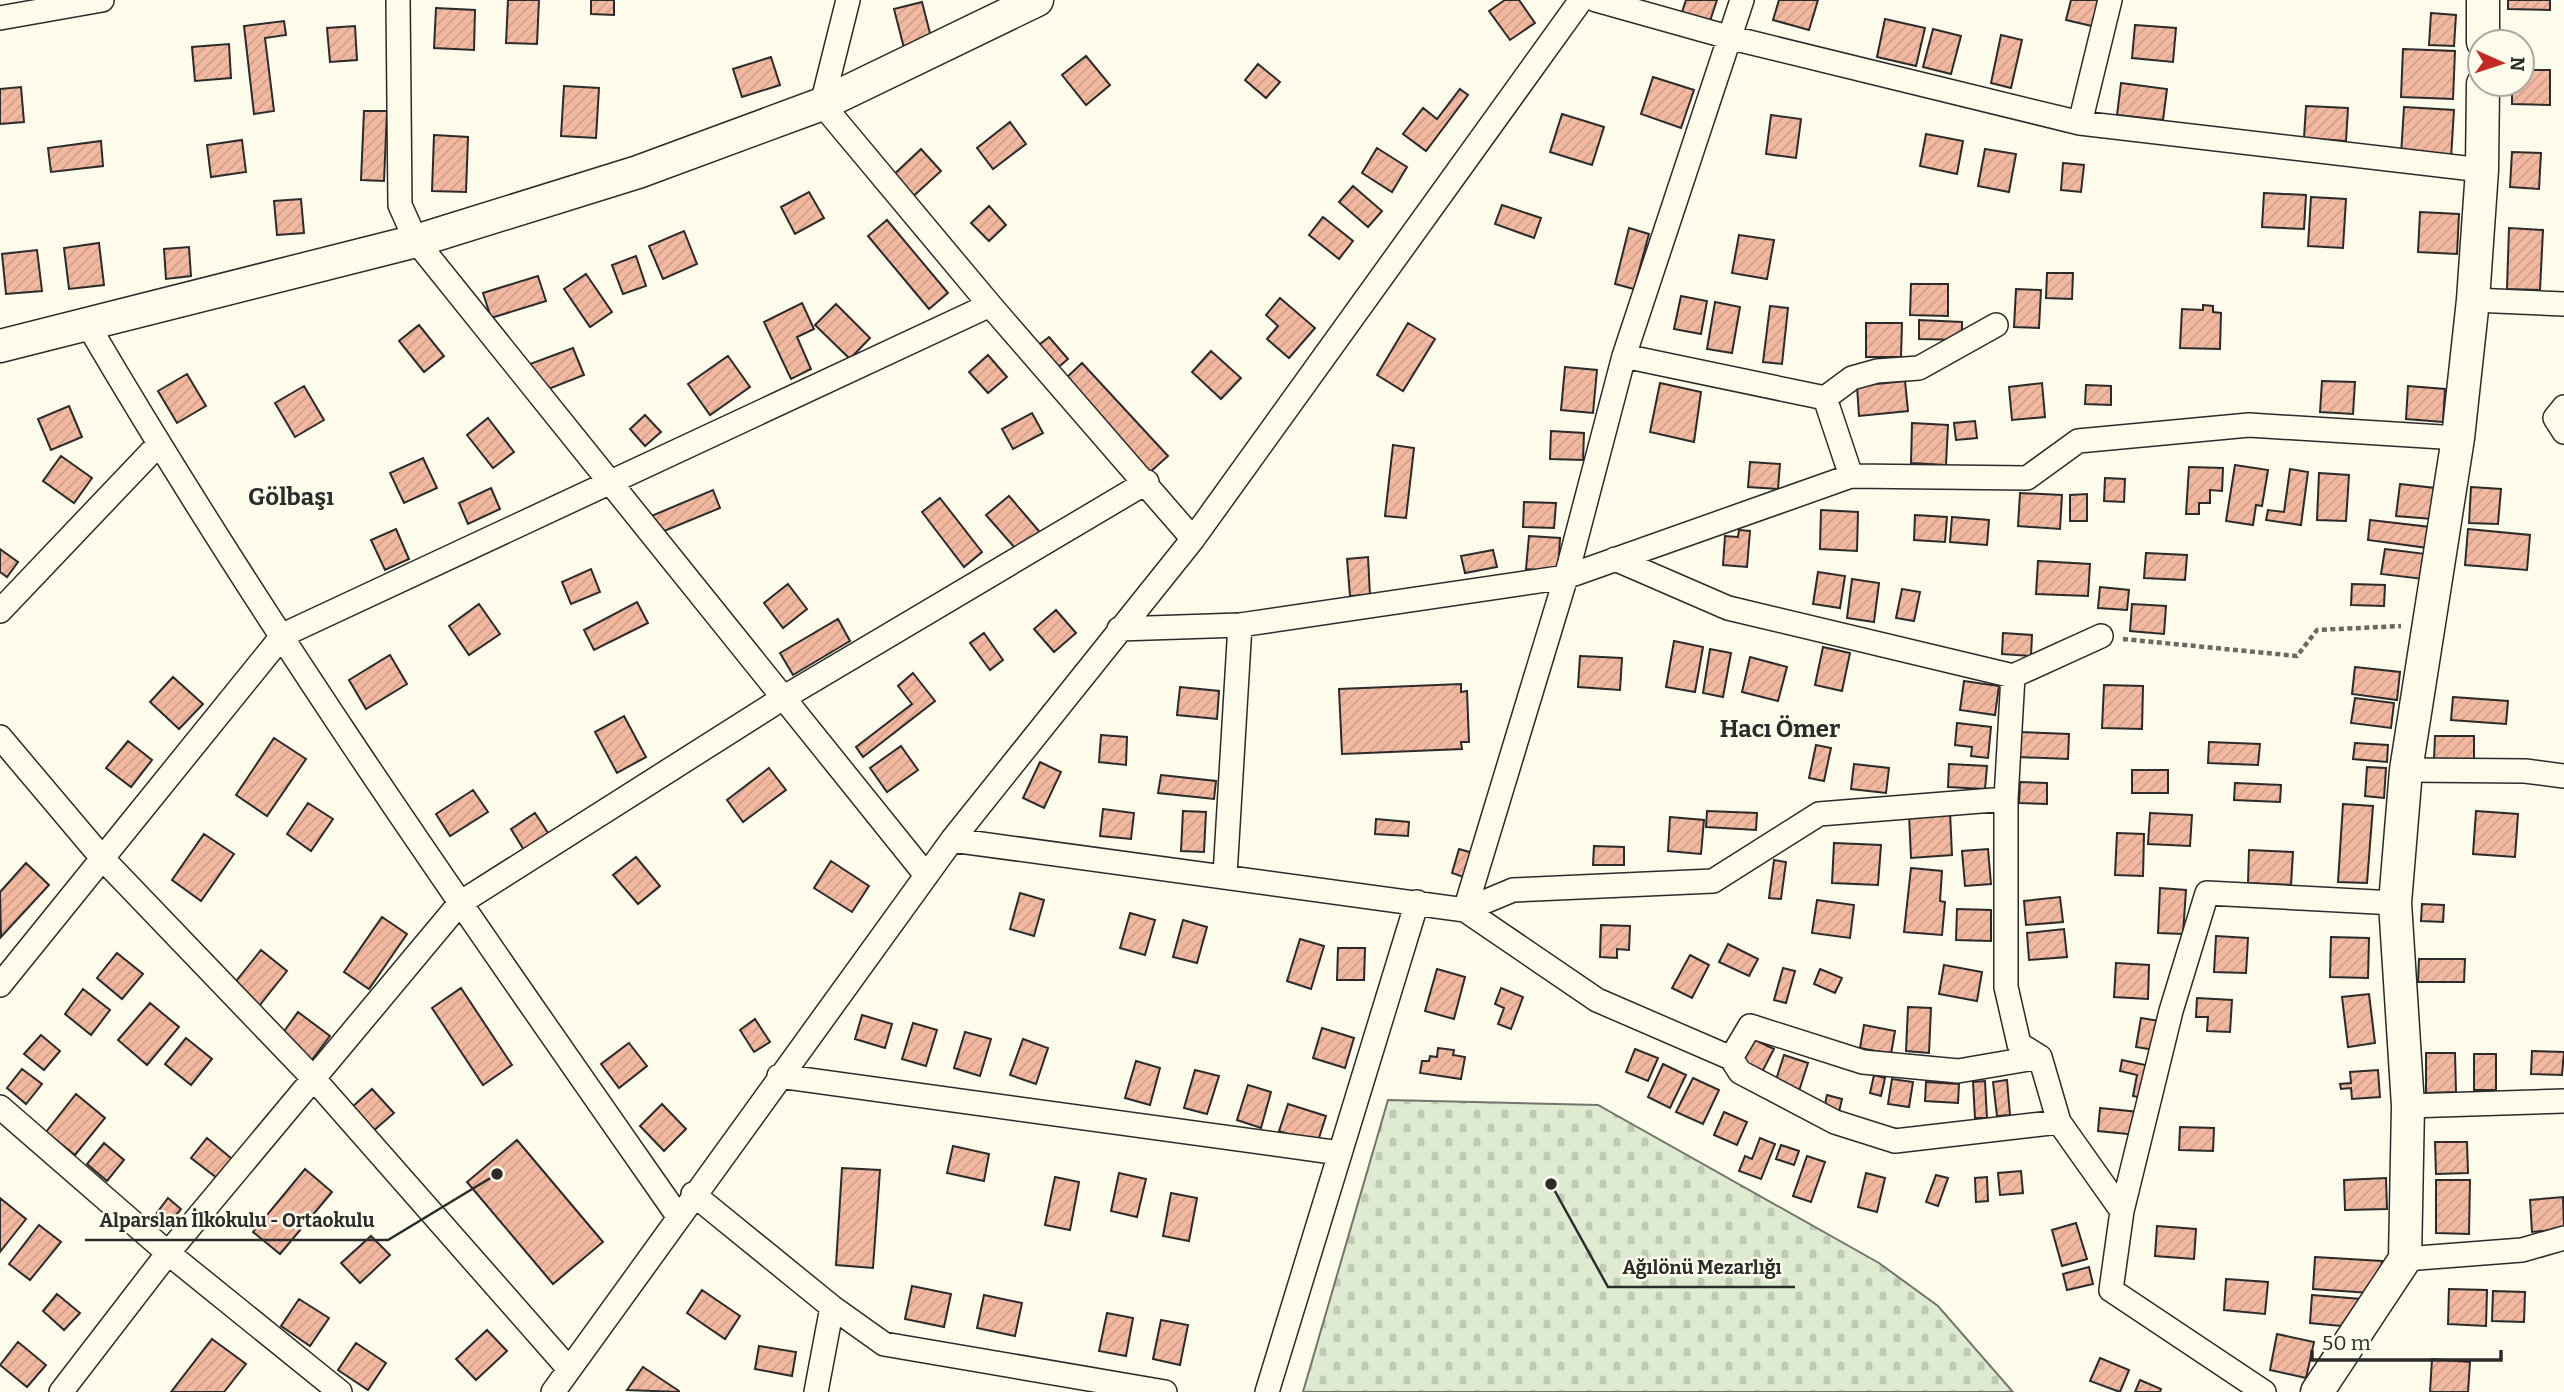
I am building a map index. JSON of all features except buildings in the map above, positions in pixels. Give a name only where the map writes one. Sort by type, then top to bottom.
[{"type":"street","points":[[0,18],[102,0]]},
{"type":"street","points":[[398,0],[400,205],[416,241],[926,875]]},
{"type":"street","points":[[822,104],[848,0]]},
{"type":"street","points":[[0,346],[416,241],[638,172],[822,104],[1037,0]]},
{"type":"street","points":[[553,1392],[693,1194],[952,840],[1193,539],[1581,0]]},
{"type":"street","points":[[1595,0],[1728,37],[2080,124],[2482,170]]},
{"type":"street","points":[[1465,910],[1566,577],[1625,356],[1742,0]]},
{"type":"street","points":[[2080,124],[2110,0]]},
{"type":"street","points":[[2483,0],[2483,28]]},
{"type":"street","points":[[2317,1392],[2406,1259],[2408,1106],[2395,903],[2406,770],[2458,438],[2473,300],[2482,170],[2483,98]]},
{"type":"street","points":[[822,104],[990,305],[1147,482],[1193,539]]},
{"type":"street","points":[[2473,300],[2564,304]]},
{"type":"street","points":[[0,985],[283,635],[990,305]]},
{"type":"street","points":[[88,325],[158,445],[460,903],[678,1216]]},
{"type":"street","points":[[1625,356],[1825,398],[1852,378],[1877,371],[1920,368],[1996,325]]},
{"type":"street","points":[[1825,398],[1851,476]]},
{"type":"street","points":[[2564,407],[2555,418],[2564,432]]},
{"type":"street","points":[[1119,629],[1240,625],[1566,577],[1851,476],[2027,478],[2078,441],[2249,425],[2458,438]]},
{"type":"street","points":[[0,611],[158,445]]},
{"type":"street","points":[[61,1392],[168,1253],[460,903],[783,698],[1147,482]]},
{"type":"street","points":[[1615,559],[1728,608],[2013,676],[2101,636]]},
{"type":"street","points":[[1225,875],[1240,625]]},
{"type":"street","points":[[2013,676],[2006,799],[2006,988],[2019,1044],[2040,1057],[2059,1122],[2123,1211]]},
{"type":"street","points":[[0,737],[103,859],[314,1079],[569,1369]]},
{"type":"street","points":[[2406,770],[2525,771],[2564,776]]},
{"type":"street","points":[[1465,910],[1513,890],[1713,881],[1819,814],[2006,799]]},
{"type":"street","points":[[952,840],[1225,875],[1465,910],[1597,1000],[1731,1058],[1740,1072],[1835,1122],[1895,1141],[2059,1122]]},
{"type":"street","points":[[2264,1392],[2111,1290],[2123,1211],[2171,1011],[2207,893],[2395,903]]},
{"type":"street","points":[[1267,1392],[1418,902]]},
{"type":"street","points":[[1731,1058],[1751,1026],[1863,1062],[1958,1071],[2040,1057]]},
{"type":"street","points":[[779,1076],[1340,1153]]},
{"type":"street","points":[[2408,1106],[2564,1101]]},
{"type":"street","points":[[0,1107],[168,1253],[340,1392]]},
{"type":"street","points":[[693,1194],[832,1307],[884,1344],[1165,1392]]},
{"type":"street","points":[[2406,1259],[2522,1250],[2564,1238]]},
{"type":"street","points":[[816,1392],[832,1307]]},
{"type":"path","points":[[2101,636],[2297,656],[2317,630],[2427,625]]},
{"type":"green space","points":[[1388,1100],[1598,1105],[1879,1263],[1938,1306],[2013,1392],[1303,1392]]},
{"type":"place","name":"Alparslan İlkokulu - Ortaokulu","points":[[497,1174]]},
{"type":"place","name":"Ağılönü Mezarlığı","points":[[1551,1184]]},
{"type":"district","name":"Gölbaşı","points":[[291,497]]},
{"type":"district","name":"Hacı Ömer","points":[[1780,729]]}]
